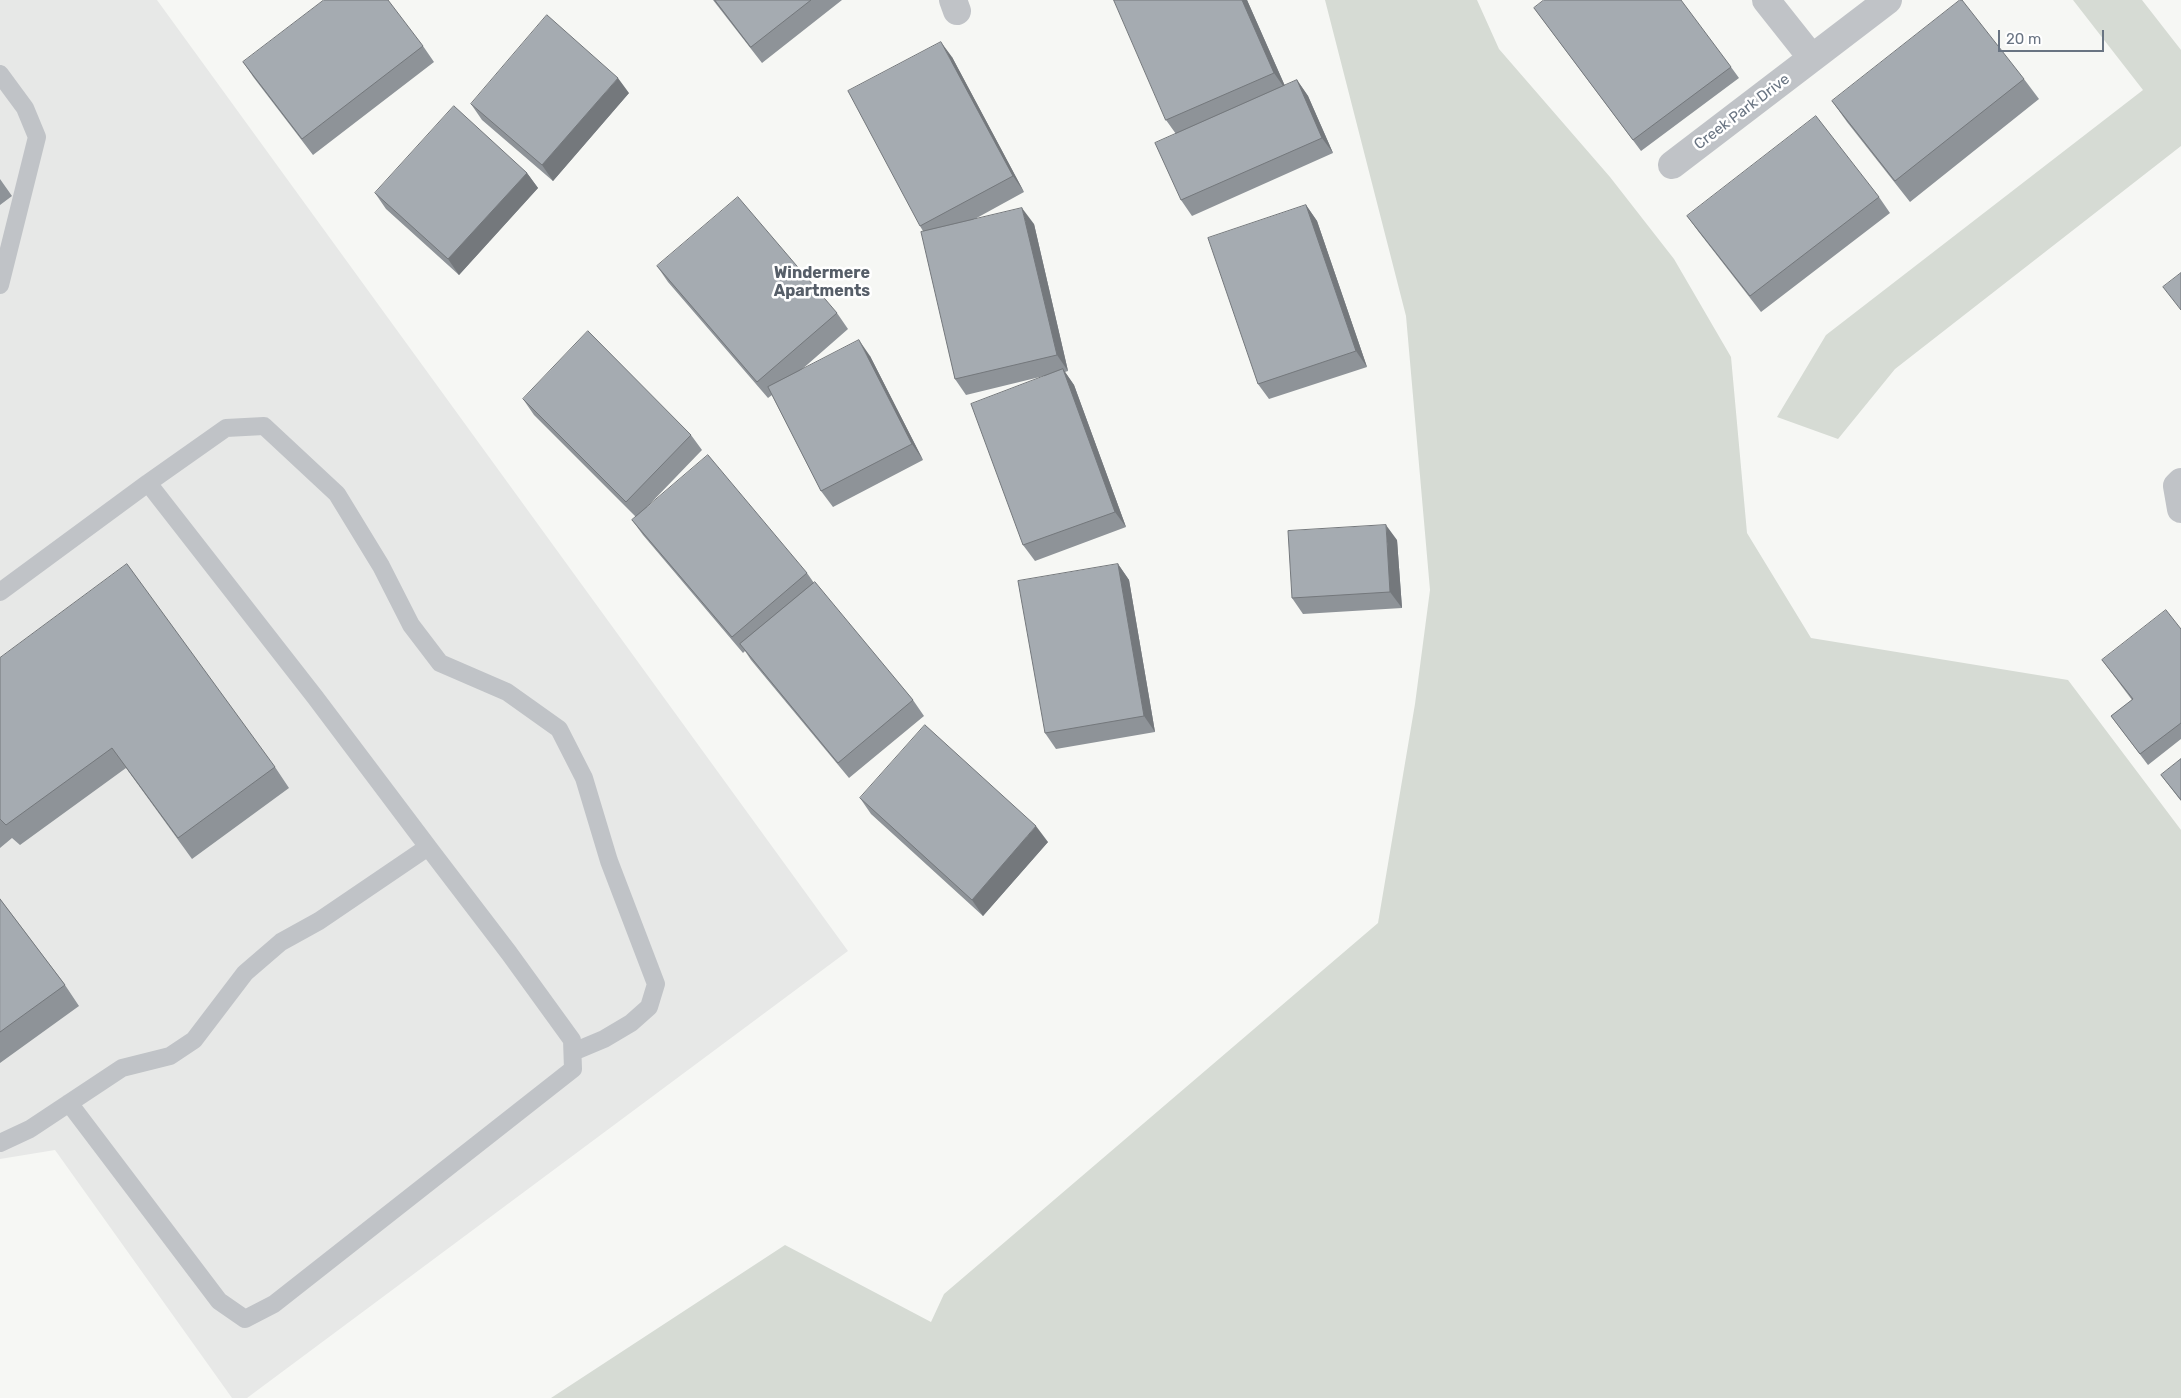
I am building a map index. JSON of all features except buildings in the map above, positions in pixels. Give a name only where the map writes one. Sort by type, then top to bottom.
[{"type":"street","points":[[1766,0],[1812,58]]},
{"type":"street","name":"Creek Park Drive","points":[[1672,165],[1888,0]]},
{"type":"lane","points":[[0,74],[25,108],[37,137],[0,285]]},
{"type":"lane","points":[[0,592],[226,428],[264,426],[337,494],[382,566],[411,625],[440,663],[507,692],[559,729],[584,778],[609,861],[656,984],[649,1008],[631,1023],[604,1039],[573,1052]]},
{"type":"lane","points":[[69,1103],[219,1301],[245,1319],[274,1304],[573,1069],[572,1040],[509,953],[315,697],[148,483]]},
{"type":"lane","points":[[0,1143],[30,1129],[122,1068],[170,1056],[194,1040],[245,973],[282,942],[320,921],[428,847]]},
{"type":"shaded area","points":[[0,0],[157,0],[848,951],[247,1398],[232,1398],[55,1150],[0,1159]]},
{"type":"shaded area","points":[[1325,0],[1477,0],[1499,49],[1610,177],[1674,259],[1731,357],[1747,533],[1811,638],[2068,680],[2181,830],[2181,1398],[551,1398],[785,1245],[931,1322],[944,1294],[1378,923],[1415,704],[1430,590],[1406,316]]},
{"type":"shaded area","points":[[2073,0],[2142,0],[2181,50],[2181,146],[1895,369],[1838,439],[1777,417],[1826,335],[2143,90]]},
{"type":"district","name":"Windermere Apartments","points":[[822,282]]}]
